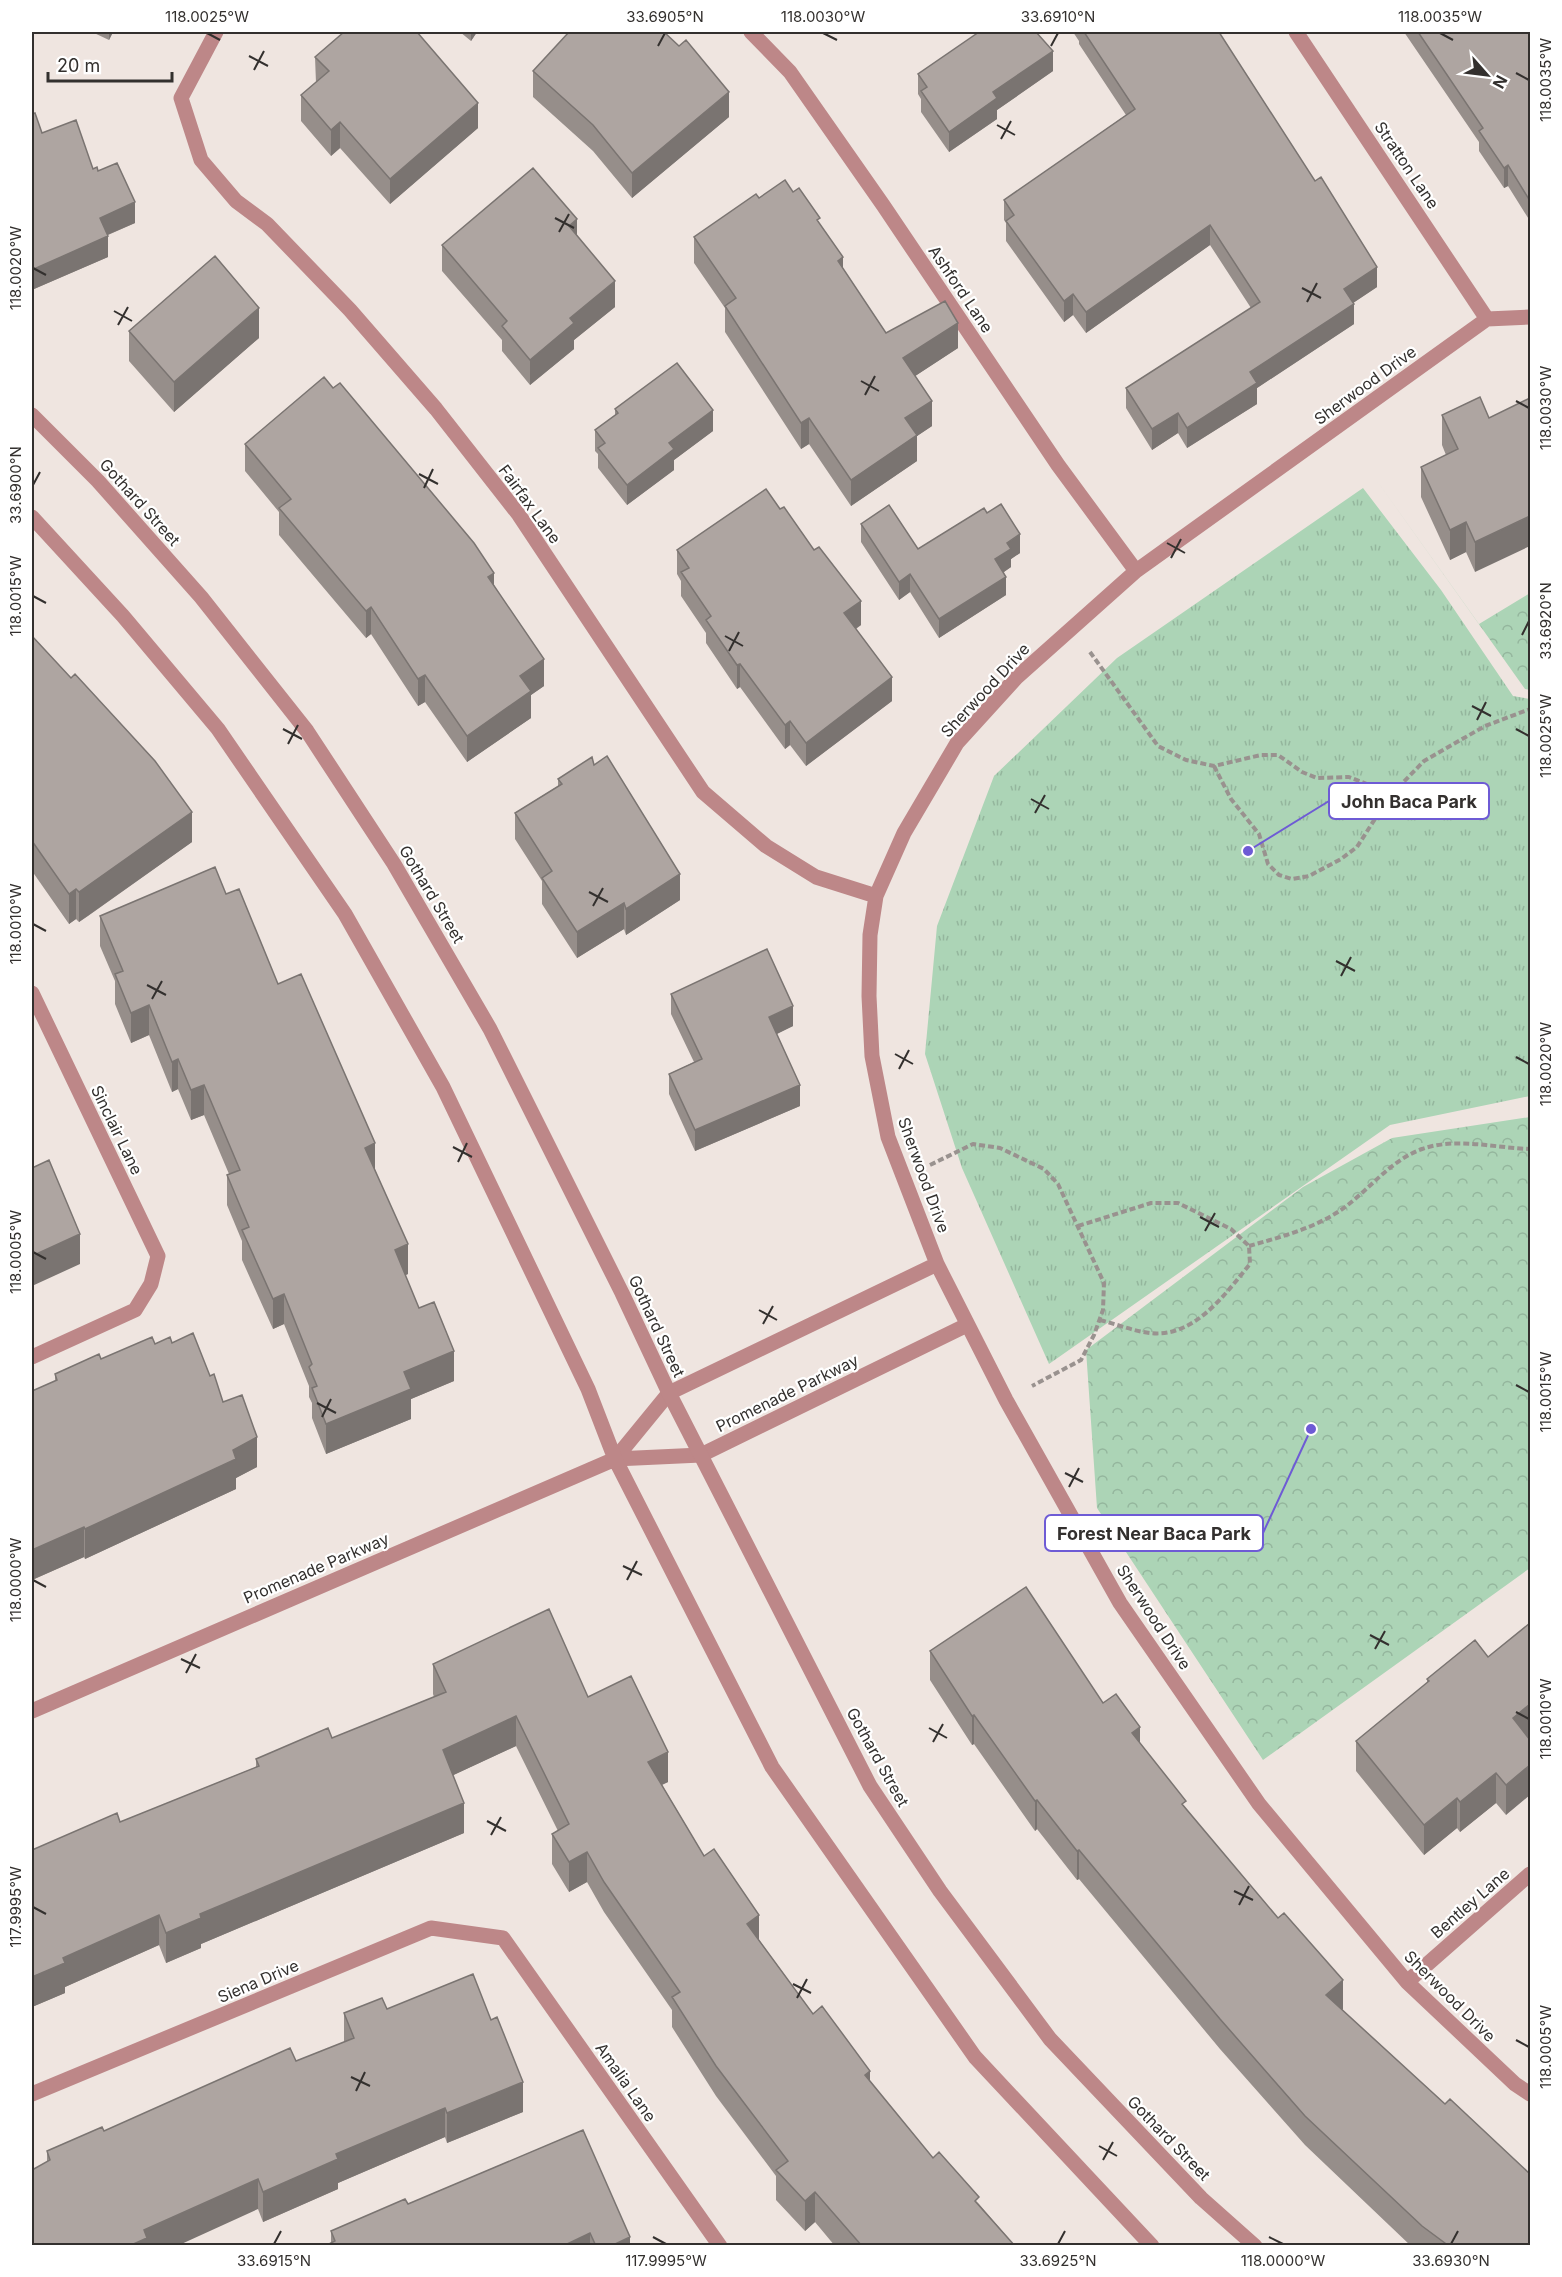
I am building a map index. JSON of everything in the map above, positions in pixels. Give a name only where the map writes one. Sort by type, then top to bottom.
[{"type":"street","name":"Fairfax Lane","points":[[216,32],[181,98],[201,160],[236,201],[267,224],[350,310],[443,417],[519,515],[703,792],[766,846],[806,871],[816,877],[876,896]]},
{"type":"street","name":"Ashford Lane","points":[[751,32],[790,72],[883,205],[1058,465],[1136,571]]},
{"type":"street","name":"Stratton Lane","points":[[1296,32],[1487,319]]},
{"type":"street","points":[[1487,319],[1530,317]]},
{"type":"street","name":"Sherwood Drive","points":[[1487,319],[1136,571],[1016,678],[957,743],[904,833],[876,896],[870,945],[869,996],[872,1056],[888,1137],[905,1176],[937,1264],[1006,1400],[1127,1612],[1259,1804],[1407,1982],[1515,2084],[1530,2094]]},
{"type":"street","name":"Gothard Street","points":[[32,415],[98,482],[201,597],[307,731],[394,864],[490,1029],[700,1455],[870,1786],[940,1891],[1050,2039],[1201,2198],[1255,2246]]},
{"type":"street","points":[[32,517],[123,616],[218,729],[345,914],[443,1087],[588,1389],[615,1459],[772,1767],[975,2057],[1152,2246]]},
{"type":"street","name":"Sinclair Lane","points":[[32,993],[158,1256],[151,1284],[135,1310],[32,1357]]},
{"type":"street","name":"Promenade Parkway","points":[[615,1459],[669,1393],[937,1264]]},
{"type":"street","name":"Promenade Parkway","points":[[32,1711],[615,1459],[700,1455],[967,1325]]},
{"type":"street","name":"Bentley Lane","points":[[1407,1982],[1530,1874]]},
{"type":"street","name":"Siena Drive","points":[[32,2094],[431,1928],[503,1938]]},
{"type":"street","name":"Amalia Lane","points":[[503,1938],[720,2246]]},
{"type":"path","points":[[1072,626],[1158,746],[1186,760],[1214,766],[1261,755],[1278,755],[1302,772],[1317,778],[1349,777],[1389,796]]},
{"type":"path","points":[[1214,766],[1231,799],[1259,834],[1268,864],[1279,875],[1292,879],[1309,876],[1341,859],[1357,847],[1389,796],[1424,762],[1485,726],[1530,709]]},
{"type":"path","points":[[1249,1246],[1306,1229],[1348,1205],[1388,1168],[1421,1149],[1450,1143],[1530,1149]]},
{"type":"path","points":[[905,1176],[973,1144],[1000,1148],[1044,1169],[1058,1184],[1104,1283],[1104,1310],[1081,1360],[1006,1400]]},
{"type":"path","points":[[1078,1226],[1151,1203],[1178,1203],[1231,1229],[1249,1246],[1250,1264],[1202,1317],[1183,1328],[1165,1333],[1149,1333],[1100,1320]]},
{"type":"green space","points":[[1375,478],[1479,624],[1530,593],[1530,690],[1525,689]]},
{"type":"green space","points":[[1363,488],[1441,590],[1513,696],[1530,699],[1530,1096],[1390,1125],[1049,1364],[962,1168],[925,1054],[937,926],[994,776],[1117,658]]},
{"type":"green space","points":[[1530,1117],[1530,1568],[1263,1760],[1097,1508],[1086,1350],[1303,1187],[1392,1138]]},
{"type":"building","points":[[344,32],[417,32],[478,103],[390,179],[340,122],[331,130],[301,95],[329,71],[315,57]]},
{"type":"building","points":[[569,32],[664,32],[679,46],[686,40],[729,92],[632,173],[593,125],[533,71]]},
{"type":"building","points":[[979,32],[1036,32],[1053,51],[993,92],[997,98],[949,132],[921,91],[927,87],[918,74]]},
{"type":"building","points":[[1084,32],[1219,32],[1315,181],[1321,177],[1377,267],[1344,289],[1354,304],[1250,372],[1257,383],[1187,428],[1178,413],[1152,429],[1126,388],[1260,302],[1210,225],[1086,312],[1073,294],[1064,301],[1006,221],[1014,215],[1004,200],[1135,109]]},
{"type":"building","points":[[1418,32],[1530,32],[1530,201],[1508,165],[1504,168],[1479,131],[1483,128]]},
{"type":"building","points":[[35,113],[42,133],[76,120],[93,169],[97,167],[98,171],[117,163],[135,202],[100,218],[108,236],[34,269],[32,263],[32,114]]},
{"type":"building","points":[[533,168],[577,219],[569,226],[615,281],[570,318],[574,323],[530,360],[502,326],[507,321],[442,245]]},
{"type":"building","points":[[785,180],[793,192],[799,188],[820,218],[817,220],[843,257],[838,261],[886,333],[945,301],[958,323],[903,358],[932,401],[905,418],[917,435],[851,480],[809,418],[801,423],[725,306],[736,298],[694,237],[756,194],[759,198]]},
{"type":"building","points":[[215,256],[259,308],[174,382],[129,331]]},
{"type":"building","points":[[677,363],[713,410],[669,443],[674,449],[627,485],[598,448],[605,443],[595,430],[618,413],[615,409]]},
{"type":"building","points":[[324,377],[333,388],[340,383],[474,543],[494,573],[488,577],[544,659],[520,676],[531,691],[467,736],[425,675],[418,679],[371,607],[366,611],[279,508],[291,499],[245,444]]},
{"type":"building","points":[[1480,397],[1489,418],[1530,398],[1530,516],[1475,542],[1466,522],[1450,530],[1421,467],[1458,449],[1442,415]]},
{"type":"building","points":[[766,489],[780,509],[784,507],[814,550],[819,547],[861,601],[844,613],[892,677],[806,743],[790,721],[785,725],[740,664],[737,665],[706,620],[711,616],[681,572],[689,568],[677,550]]},
{"type":"building","points":[[1001,504],[1020,534],[1007,543],[1011,549],[995,559],[1006,577],[939,619],[910,574],[899,582],[861,524],[889,505],[918,549],[984,508],[987,513]]},
{"type":"building","points":[[32,636],[71,678],[75,674],[155,761],[192,812],[79,892],[76,889],[69,894],[32,841]]},
{"type":"building","points":[[607,756],[680,874],[626,909],[624,903],[577,932],[542,878],[552,871],[515,813],[562,784],[558,779],[592,757],[594,765]]},
{"type":"building","points":[[215,867],[226,894],[239,889],[278,984],[301,974],[375,1143],[365,1148],[408,1244],[395,1250],[419,1308],[434,1302],[454,1351],[404,1372],[411,1389],[326,1424],[312,1388],[317,1386],[309,1367],[312,1364],[284,1294],[273,1299],[242,1230],[249,1227],[227,1175],[240,1170],[204,1085],[191,1090],[178,1059],[172,1062],[149,1005],[131,1013],[115,974],[123,971],[100,916]]},
{"type":"building","points":[[767,949],[793,1006],[769,1017],[800,1085],[695,1130],[669,1074],[702,1059],[671,994]]},
{"type":"building","points":[[49,1160],[80,1234],[32,1256],[32,1168]]},
{"type":"building","points":[[193,1333],[210,1376],[214,1374],[223,1402],[242,1395],[257,1437],[233,1450],[236,1459],[85,1529],[84,1527],[32,1550],[32,1391],[57,1380],[55,1374],[99,1354],[101,1359],[152,1337],[155,1344],[170,1337],[172,1343]]},
{"type":"building","points":[[1026,1587],[1103,1703],[1116,1694],[1140,1727],[1132,1733],[1186,1801],[1182,1804],[1278,1918],[1284,1913],[1343,1980],[1326,1995],[1445,2104],[1450,2099],[1530,2174],[1530,2246],[1449,2246],[1422,2226],[1305,2116],[1220,2019],[1079,1850],[1077,1851],[1037,1800],[1035,1801],[974,1715],[972,1716],[930,1651]]},
{"type":"building","points":[[549,1609],[588,1697],[631,1676],[668,1752],[648,1762],[704,1856],[714,1849],[759,1915],[747,1924],[813,2014],[822,2006],[870,2071],[865,2075],[933,2158],[939,2152],[979,2197],[975,2201],[1015,2246],[862,2246],[815,2192],[805,2201],[776,2170],[788,2161],[716,2066],[672,1997],[680,1992],[604,1882],[587,1852],[569,1862],[552,1834],[569,1824],[516,1716],[443,1750],[464,1803],[200,1914],[201,1918],[166,1933],[159,1915],[63,1958],[65,1963],[32,1977],[32,1850],[117,1813],[120,1822],[259,1766],[256,1759],[328,1728],[332,1738],[446,1692],[433,1664]]},
{"type":"building","points":[[1530,1623],[1530,1704],[1513,1718],[1530,1740],[1530,1765],[1506,1785],[1496,1773],[1460,1802],[1457,1798],[1424,1825],[1356,1741],[1475,1640],[1488,1657]]},
{"type":"building","points":[[473,1974],[491,2020],[497,2017],[523,2082],[447,2113],[445,2108],[336,2154],[338,2159],[263,2192],[258,2179],[144,2230],[147,2238],[129,2246],[32,2246],[32,2170],[50,2160],[47,2151],[102,2127],[104,2131],[290,2048],[296,2061],[354,2038],[344,2013],[382,1998],[387,2009]]},
{"type":"building","points":[[583,2130],[630,2237],[611,2246],[596,2246],[590,2233],[563,2246],[325,2246],[335,2241],[331,2231],[405,2199],[408,2204]]},
{"type":"place","name":"John Baca Park","points":[[1248,851]]},
{"type":"place","name":"Forest Near Baca Park","points":[[1311,1429]]}]
